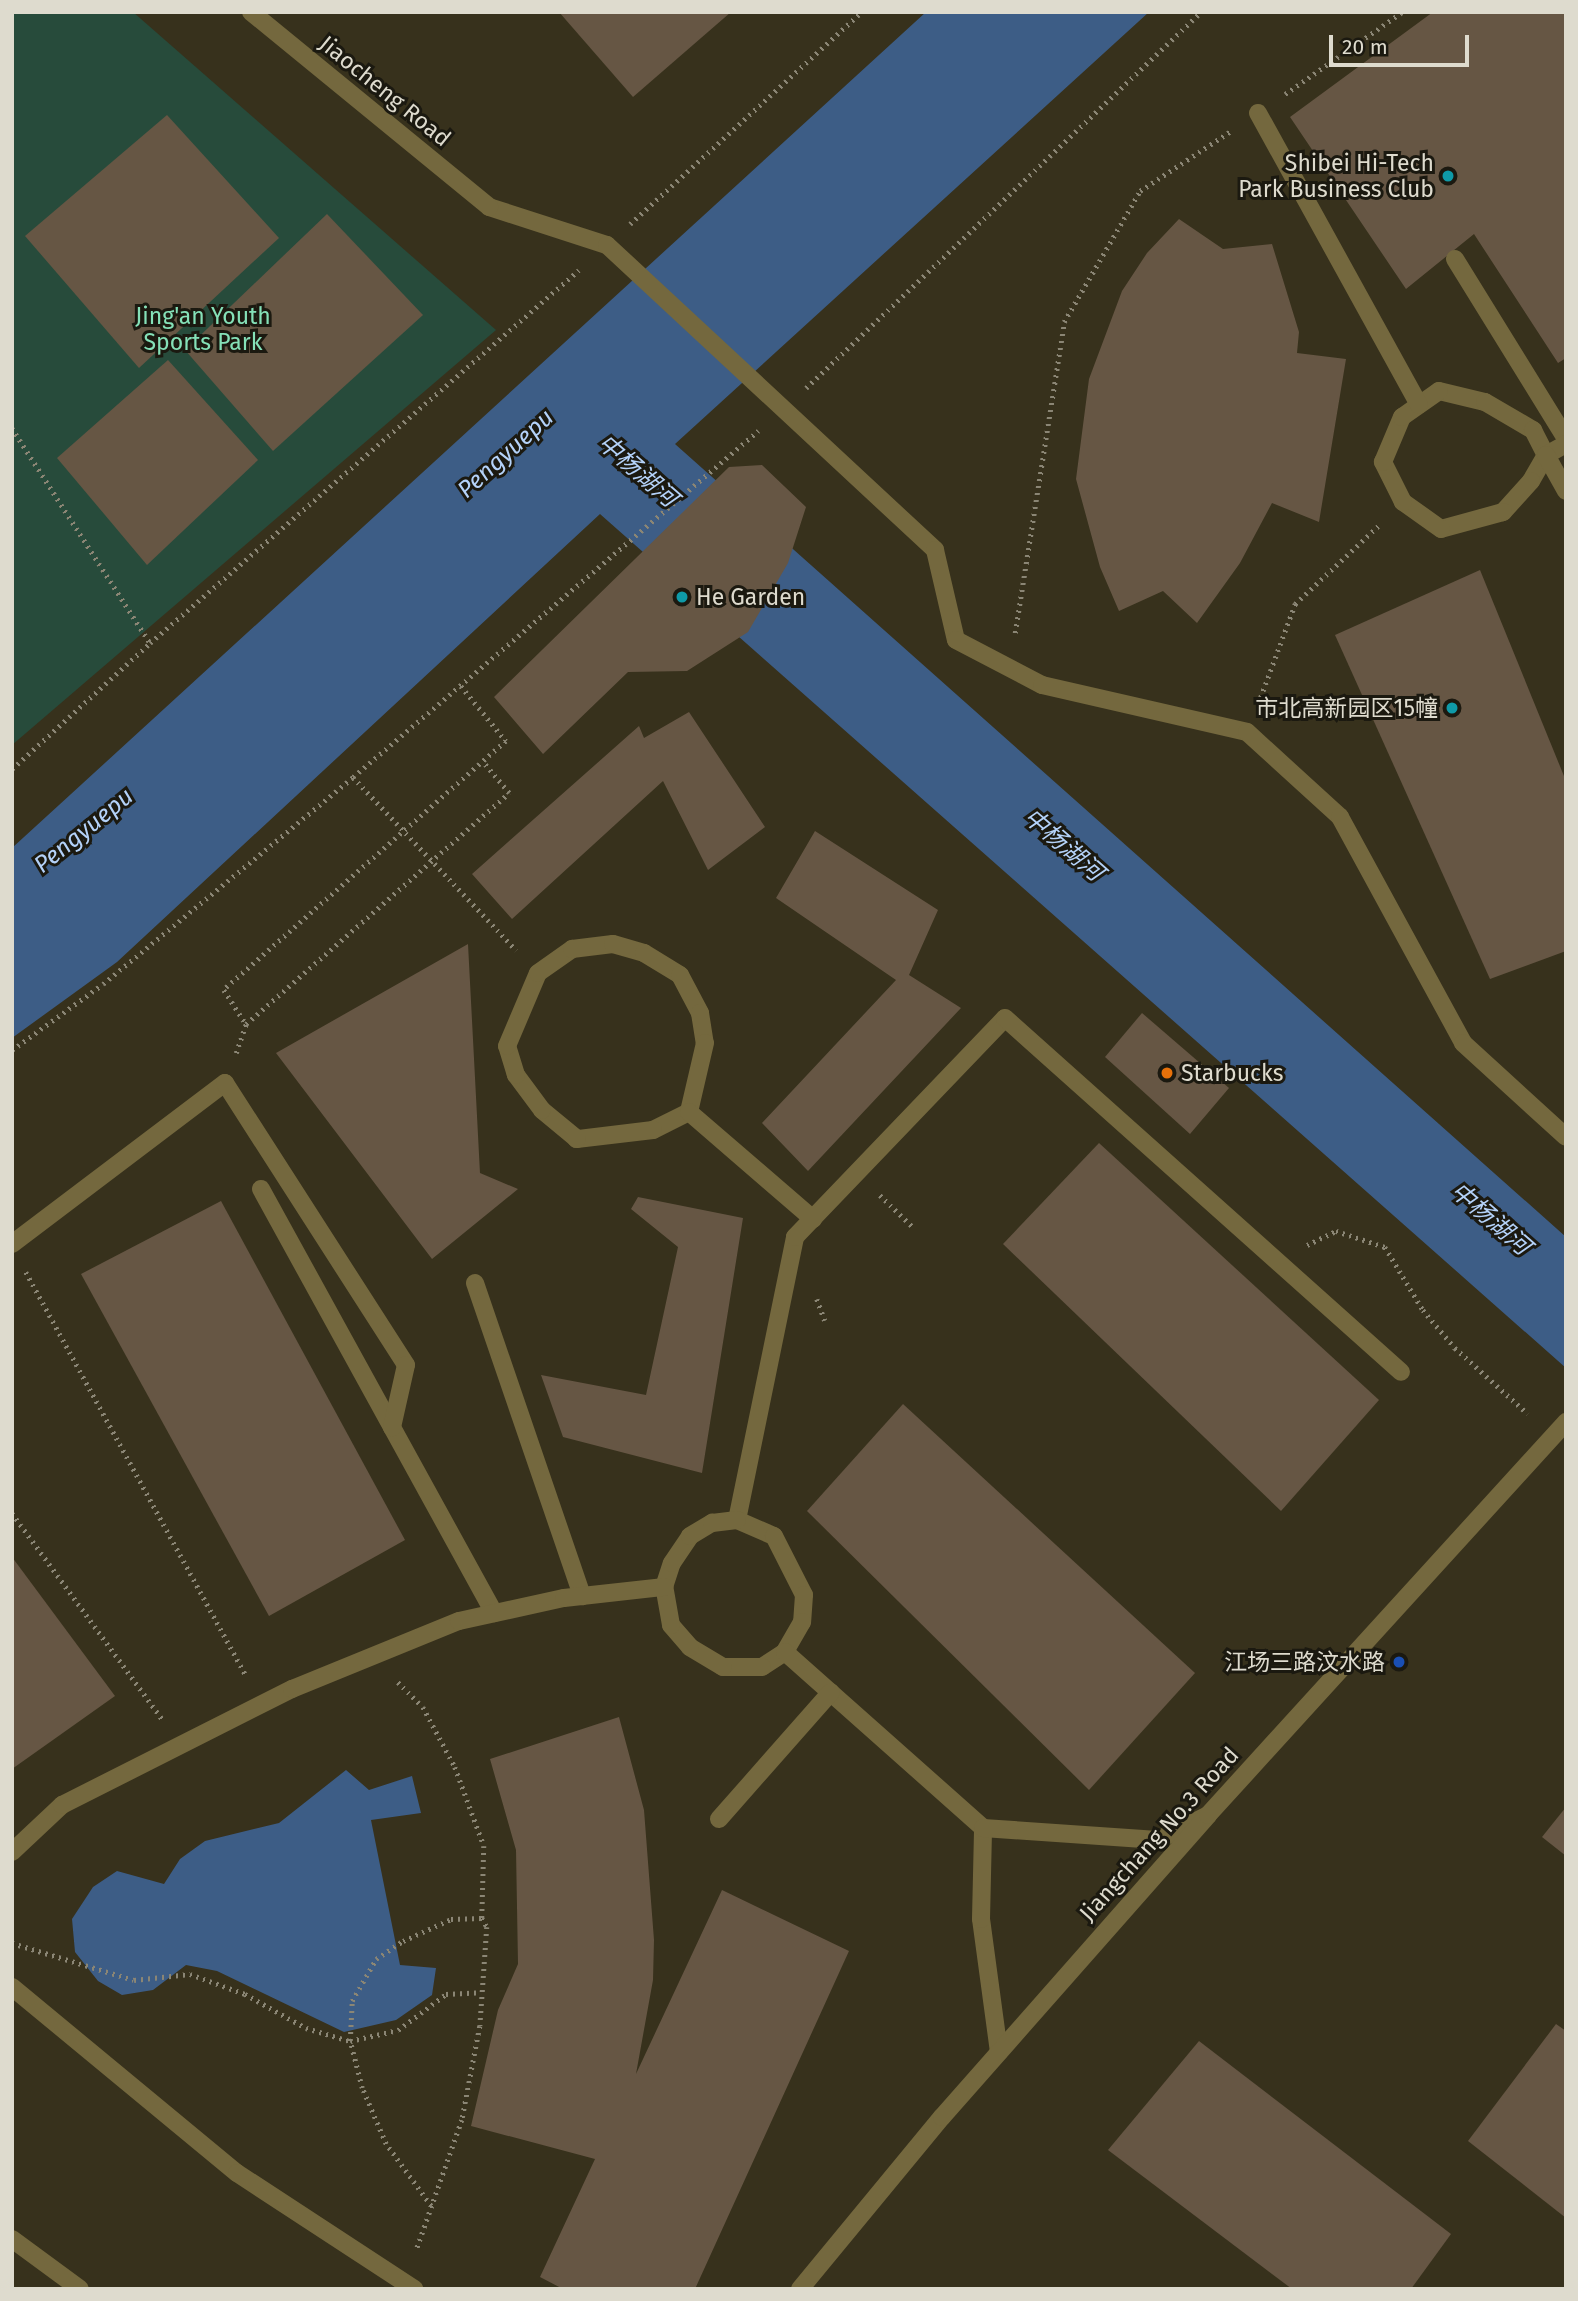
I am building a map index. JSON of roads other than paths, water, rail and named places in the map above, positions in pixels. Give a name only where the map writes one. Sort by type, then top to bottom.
[{"type":"street","name":"Jiaocheng Road","points":[[251,12],[489,207],[607,245],[782,411],[935,550],[956,639],[1042,685],[1247,732],[1340,817],[1463,1044],[1566,1137]]},
{"type":"street","points":[[1258,113],[1419,405]]},
{"type":"street","points":[[1455,259],[1566,441],[1546,456],[1531,481],[1503,512],[1441,529],[1403,502],[1383,462],[1402,417],[1439,391],[1485,402],[1533,430],[1546,456],[1566,491]]},
{"type":"street","points":[[612,944],[643,953],[680,975],[700,1013],[705,1043],[689,1112],[653,1130],[577,1139],[542,1110],[516,1075],[507,1046],[538,973],[572,949],[612,944]]},
{"type":"street","points":[[737,1520],[795,1237],[1005,1018],[1401,1373]]},
{"type":"street","points":[[15,1252],[225,1083],[406,1365],[392,1427]]},
{"type":"street","points":[[689,1112],[813,1219]]},
{"type":"street","points":[[261,1189],[494,1613]]},
{"type":"street","points":[[475,1283],[582,1596]]},
{"type":"street","name":"Jiangchang No.3 Road","points":[[800,2289],[999,2052],[1208,1815],[1566,1422]]},
{"type":"street","points":[[737,1520],[774,1536],[804,1595],[802,1622],[785,1652],[762,1667],[723,1667],[690,1647],[671,1625],[664,1587],[672,1563],[690,1536],[712,1523],[737,1520]]},
{"type":"street","points":[[12,1852],[62,1805],[261,1705],[459,1621],[582,1596],[664,1587]]},
{"type":"street","points":[[785,1652],[983,1828],[1157,1840],[1208,1815]]},
{"type":"street","points":[[719,1819],[831,1692]]},
{"type":"street","points":[[983,1828],[981,1919],[999,2052]]},
{"type":"street","points":[[12,1987],[237,2173],[409,2286]]},
{"type":"street","points":[[12,2239],[80,2289]]},
{"type":"water","points":[[926,12],[1149,12],[675,444],[1566,1237],[1566,1368],[600,514],[117,962],[12,1038],[12,848]]},
{"type":"water","points":[[346,1770],[369,1790],[412,1776],[421,1813],[371,1820],[400,1965],[436,1968],[432,1995],[396,2020],[344,2032],[217,1971],[186,1965],[153,1990],[122,1995],[98,1981],[75,1952],[72,1919],[93,1887],[117,1871],[164,1884],[180,1859],[205,1841],[279,1823]]},
{"type":"place","name":"Shibei Hi-Tech Park Business Club","points":[[1448,176]]},
{"type":"place","name":"He Garden","points":[[682,597]]},
{"type":"place","name":"市北高新园区15幢","points":[[1452,708]]},
{"type":"place","name":"Starbucks","points":[[1167,1073]]},
{"type":"place","name":"江场三路汶水路","points":[[1399,1662]]},
{"type":"park label","name":"Jing'an Youth Sports Park","points":[[203,329]]},
{"type":"water label","name":"Pengyuepu","points":[[506,454]]},
{"type":"water label","name":"中杨湖河","points":[[637,471]]},
{"type":"water label","name":"Pengyuepu","points":[[84,831]]},
{"type":"water label","name":"中杨湖河","points":[[1063,845]]},
{"type":"water label","name":"中杨湖河","points":[[1490,1219]]}]
